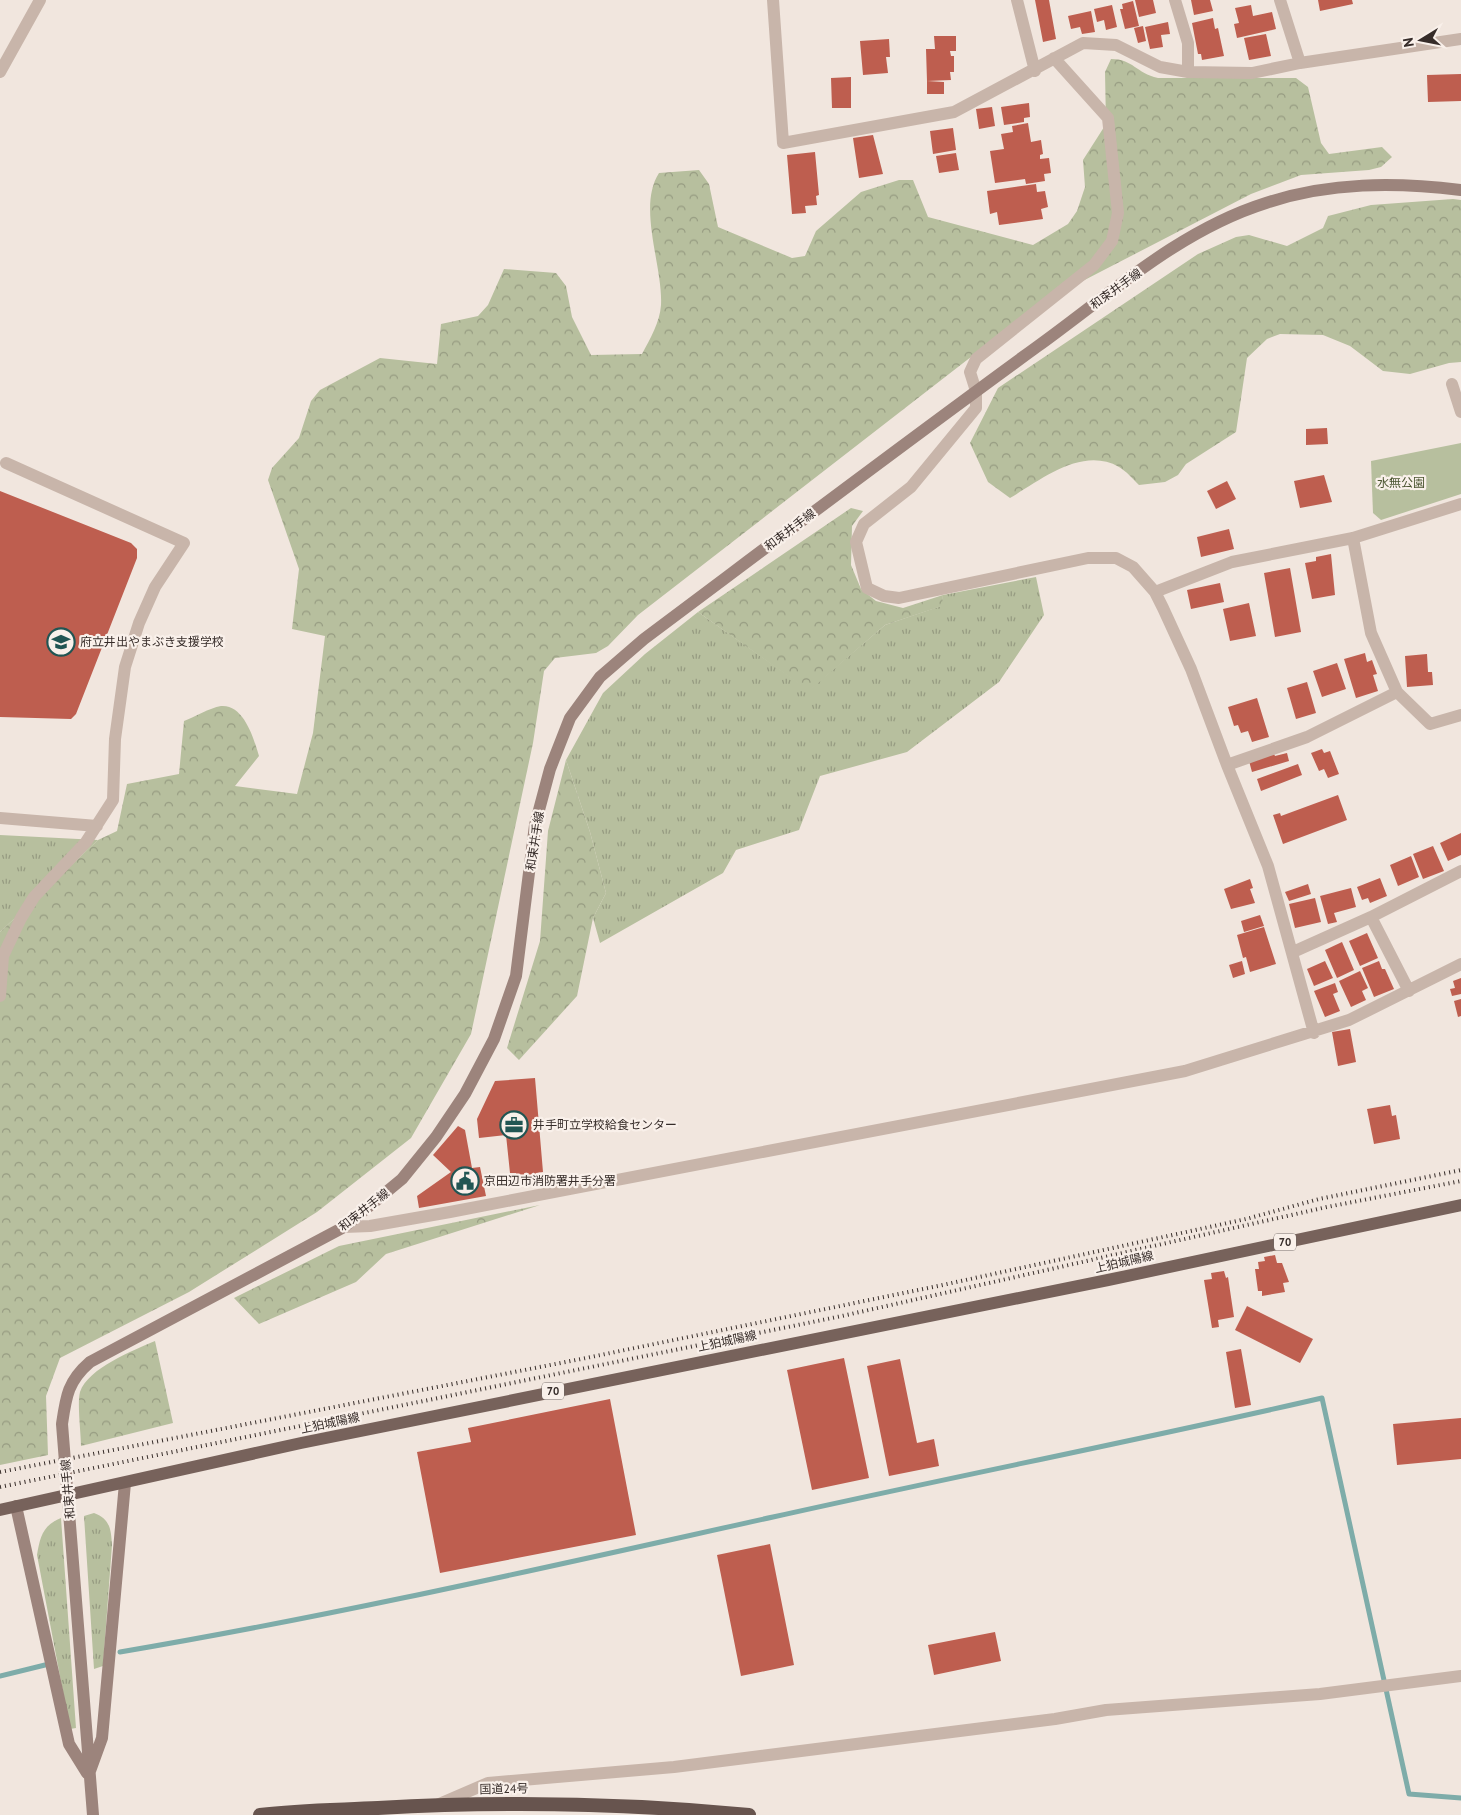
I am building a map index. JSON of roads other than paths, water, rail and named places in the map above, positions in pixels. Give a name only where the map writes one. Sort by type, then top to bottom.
[{"type":"highway","name":"国道24号","points":[[260,1815],[437,1804],[547,1803],[697,1810],[749,1815]]},
{"type":"main road","name":"和束井手線","points":[[93,1815],[88,1775],[62,1424],[66,1395],[77,1374],[90,1362],[344,1227],[402,1179],[436,1137],[465,1094],[494,1039],[516,976],[536,825],[550,769],[570,718],[600,677],[644,639],[976,391],[1165,253],[1195,234],[1235,214],[1264,203],[1326,188],[1390,184],[1461,190]]},
{"type":"main road","name":"上狛城陽線","points":[[0,1510],[301,1443],[1108,1280],[1461,1205]]},
{"type":"main road","points":[[88,1775],[102,1738],[125,1483]]},
{"type":"main road","points":[[16,1506],[69,1744],[88,1775]]},
{"type":"street","points":[[0,72],[40,0]]},
{"type":"street","points":[[773,0],[782,143],[954,112],[1035,71],[1054,58],[1084,43],[1116,45],[1160,67],[1188,72],[1252,74],[1300,63],[1461,38]]},
{"type":"street","points":[[1017,0],[1035,71]]},
{"type":"street","points":[[1175,0],[1188,43],[1188,72]]},
{"type":"street","points":[[1280,0],[1300,63]]},
{"type":"street","points":[[1054,58],[1108,118],[1118,213],[1112,241],[1094,265],[976,359],[970,372],[976,391],[976,408],[911,487],[864,524],[856,542],[861,571],[867,588],[884,596],[899,598],[1088,558],[1116,558],[1133,567],[1155,592],[1192,669],[1226,765],[1268,866],[1314,1033]]},
{"type":"street","points":[[1452,384],[1461,412]]},
{"type":"street","points":[[0,996],[3,956],[21,918],[34,897],[86,842],[113,800],[115,739],[125,667],[139,623],[155,587],[184,543],[6,463]]},
{"type":"street","points":[[1155,592],[1232,562],[1353,538],[1461,504]]},
{"type":"street","points":[[1353,538],[1371,633],[1396,692],[1430,724],[1461,715]]},
{"type":"street","points":[[1226,765],[1306,737],[1396,692]]},
{"type":"street","points":[[0,818],[97,826]]},
{"type":"street","points":[[1293,952],[1371,917],[1461,871]]},
{"type":"street","points":[[1371,917],[1409,991]]},
{"type":"street","points":[[344,1227],[370,1226],[460,1210],[1185,1071],[1314,1033],[1369,1012],[1461,964]]},
{"type":"street","points":[[437,1804],[488,1783],[674,1767],[1055,1719],[1106,1710],[1320,1694],[1461,1676]]},
{"type":"waterway","points":[[120,1652],[202,1638],[447,1589],[1322,1398],[1409,1794],[1461,1798]]},
{"type":"waterway","points":[[0,1676],[45,1665]]},
{"type":"railway","points":[[0,1472],[581,1359],[938,1286],[1246,1219],[1319,1199],[1461,1170]]},
{"type":"railway","points":[[0,1487],[842,1316],[1327,1207],[1461,1181]]},
{"type":"place","name":"府立井出やまぶき支援学校","points":[[61,642]]},
{"type":"place","name":"井手町立学校給食センター","points":[[514,1125]]},
{"type":"place","name":"京田辺市消防署井手分署","points":[[465,1181]]},
{"type":"park label","name":"水無公園","points":[[1401,483]]}]
